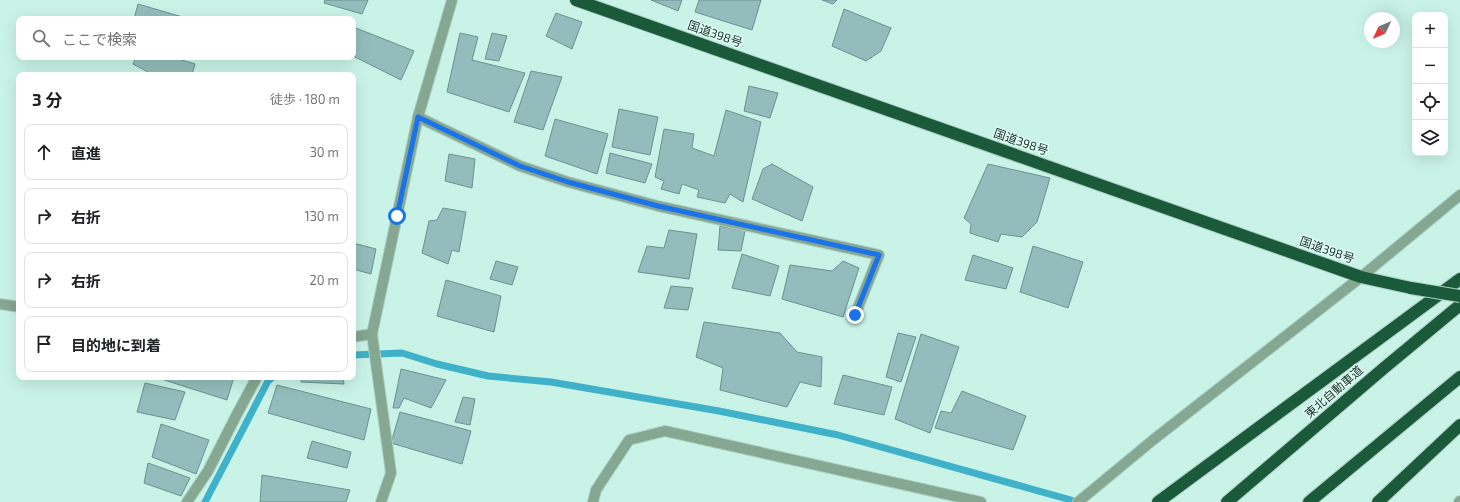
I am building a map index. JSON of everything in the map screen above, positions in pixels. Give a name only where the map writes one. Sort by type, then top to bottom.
[{"type":"highway","name":"国道398号","points":[[576,0],[1361,277],[1411,288],[1460,296]]},
{"type":"highway","points":[[1158,502],[1460,278]]},
{"type":"highway","name":"東北自動車道","points":[[1227,502],[1460,305]]},
{"type":"highway","points":[[1309,502],[1460,377]]},
{"type":"highway","points":[[1378,502],[1460,425]]},
{"type":"street","points":[[381,502],[391,473],[373,336],[418,117],[452,0]]},
{"type":"street","points":[[418,117],[520,166],[568,182],[658,206],[879,255],[855,315]]},
{"type":"street","points":[[1078,502],[1153,440],[1361,277],[1460,195]]},
{"type":"street","points":[[0,304],[16,307]]},
{"type":"street","points":[[356,337],[373,336]]},
{"type":"street","points":[[187,502],[208,471],[255,380]]},
{"type":"street","points":[[593,502],[596,490],[629,440],[665,431],[981,502]]},
{"type":"building","points":[[325,0],[368,0],[362,14],[324,3]]},
{"type":"building","points":[[651,0],[682,0],[678,11]]},
{"type":"building","points":[[699,0],[761,0],[752,30],[695,12]]},
{"type":"building","points":[[822,0],[837,0],[833,4]]},
{"type":"building","points":[[138,4],[179,16],[135,16]]},
{"type":"building","points":[[844,9],[891,28],[881,51],[866,61],[832,46]]},
{"type":"building","points":[[556,13],[582,22],[572,49],[546,36]]},
{"type":"building","points":[[356,28],[414,51],[401,80],[356,58]]},
{"type":"building","points":[[460,33],[478,37],[472,60],[525,73],[509,112],[447,92]]},
{"type":"building","points":[[492,33],[507,36],[499,61],[485,59]]},
{"type":"building","points":[[135,60],[182,60],[195,64],[193,72],[148,72],[133,64]]},
{"type":"building","points":[[531,71],[562,77],[543,130],[514,122]]},
{"type":"building","points":[[749,86],[778,93],[770,118],[744,111]]},
{"type":"building","points":[[619,109],[658,117],[650,155],[612,147]]},
{"type":"building","points":[[726,110],[761,122],[743,202],[730,194],[725,203],[697,197],[699,190],[682,184],[679,194],[661,189],[664,181],[655,177],[664,129],[694,134],[692,148],[714,156]]},
{"type":"building","points":[[555,119],[608,134],[597,174],[545,156]]},
{"type":"building","points":[[610,153],[652,164],[645,183],[606,173]]},
{"type":"building","points":[[449,154],[475,159],[472,188],[445,181]]},
{"type":"building","points":[[772,164],[813,187],[802,221],[752,199],[763,169]]},
{"type":"building","points":[[988,164],[1050,178],[1037,222],[1022,237],[1001,234],[998,242],[970,233],[971,224],[964,218]]},
{"type":"building","points":[[443,208],[466,212],[459,252],[452,250],[448,264],[422,253],[429,221],[437,220]]},
{"type":"building","points":[[720,226],[745,231],[741,251],[718,250]]},
{"type":"building","points":[[669,230],[697,234],[689,279],[638,272],[647,246],[664,248]]},
{"type":"building","points":[[356,244],[376,249],[371,274],[356,270]]},
{"type":"building","points":[[1033,246],[1083,262],[1068,308],[1020,292]]},
{"type":"building","points":[[742,254],[779,266],[770,296],[732,288]]},
{"type":"building","points":[[973,255],[1013,268],[1006,289],[965,280]]},
{"type":"building","points":[[496,261],[518,267],[512,285],[490,279]]},
{"type":"building","points":[[843,261],[859,268],[843,317],[782,299],[790,265],[832,271]]},
{"type":"building","points":[[446,280],[501,296],[494,332],[437,316]]},
{"type":"building","points":[[671,286],[693,288],[688,310],[664,308]]},
{"type":"building","points":[[704,322],[780,333],[797,352],[822,357],[821,387],[800,382],[787,407],[720,390],[723,368],[696,357]]},
{"type":"building","points":[[898,333],[916,337],[901,382],[886,377]]},
{"type":"building","points":[[921,334],[959,347],[930,433],[895,419]]},
{"type":"building","points":[[401,369],[446,380],[431,408],[404,398],[399,408],[393,408]]},
{"type":"building","points":[[843,375],[892,387],[884,415],[834,404]]},
{"type":"building","points":[[164,380],[233,380],[227,400]]},
{"type":"building","points":[[301,380],[343,380],[344,384],[301,382]]},
{"type":"building","points":[[145,383],[185,392],[175,420],[137,412]]},
{"type":"building","points":[[277,385],[371,409],[364,440],[268,413]]},
{"type":"building","points":[[962,391],[1026,416],[1013,450],[935,428],[941,411],[951,413]]},
{"type":"building","points":[[463,397],[475,399],[470,425],[455,422]]},
{"type":"building","points":[[400,412],[471,431],[462,464],[391,443]]},
{"type":"building","points":[[161,424],[209,440],[196,474],[152,457]]},
{"type":"building","points":[[312,441],[351,452],[347,468],[307,458]]},
{"type":"building","points":[[148,463],[190,478],[181,496],[144,483]]},
{"type":"building","points":[[262,475],[350,490],[346,502],[260,502]]},
{"type":"waterway","points":[[356,355],[402,353],[437,364],[488,376],[551,382],[719,411],[838,435],[1078,502]]},
{"type":"waterway","points":[[205,502],[269,380]]},
{"type":"route","points":[[397,216],[418,117],[520,166],[568,182],[658,206],[879,255],[855,315]]}]
